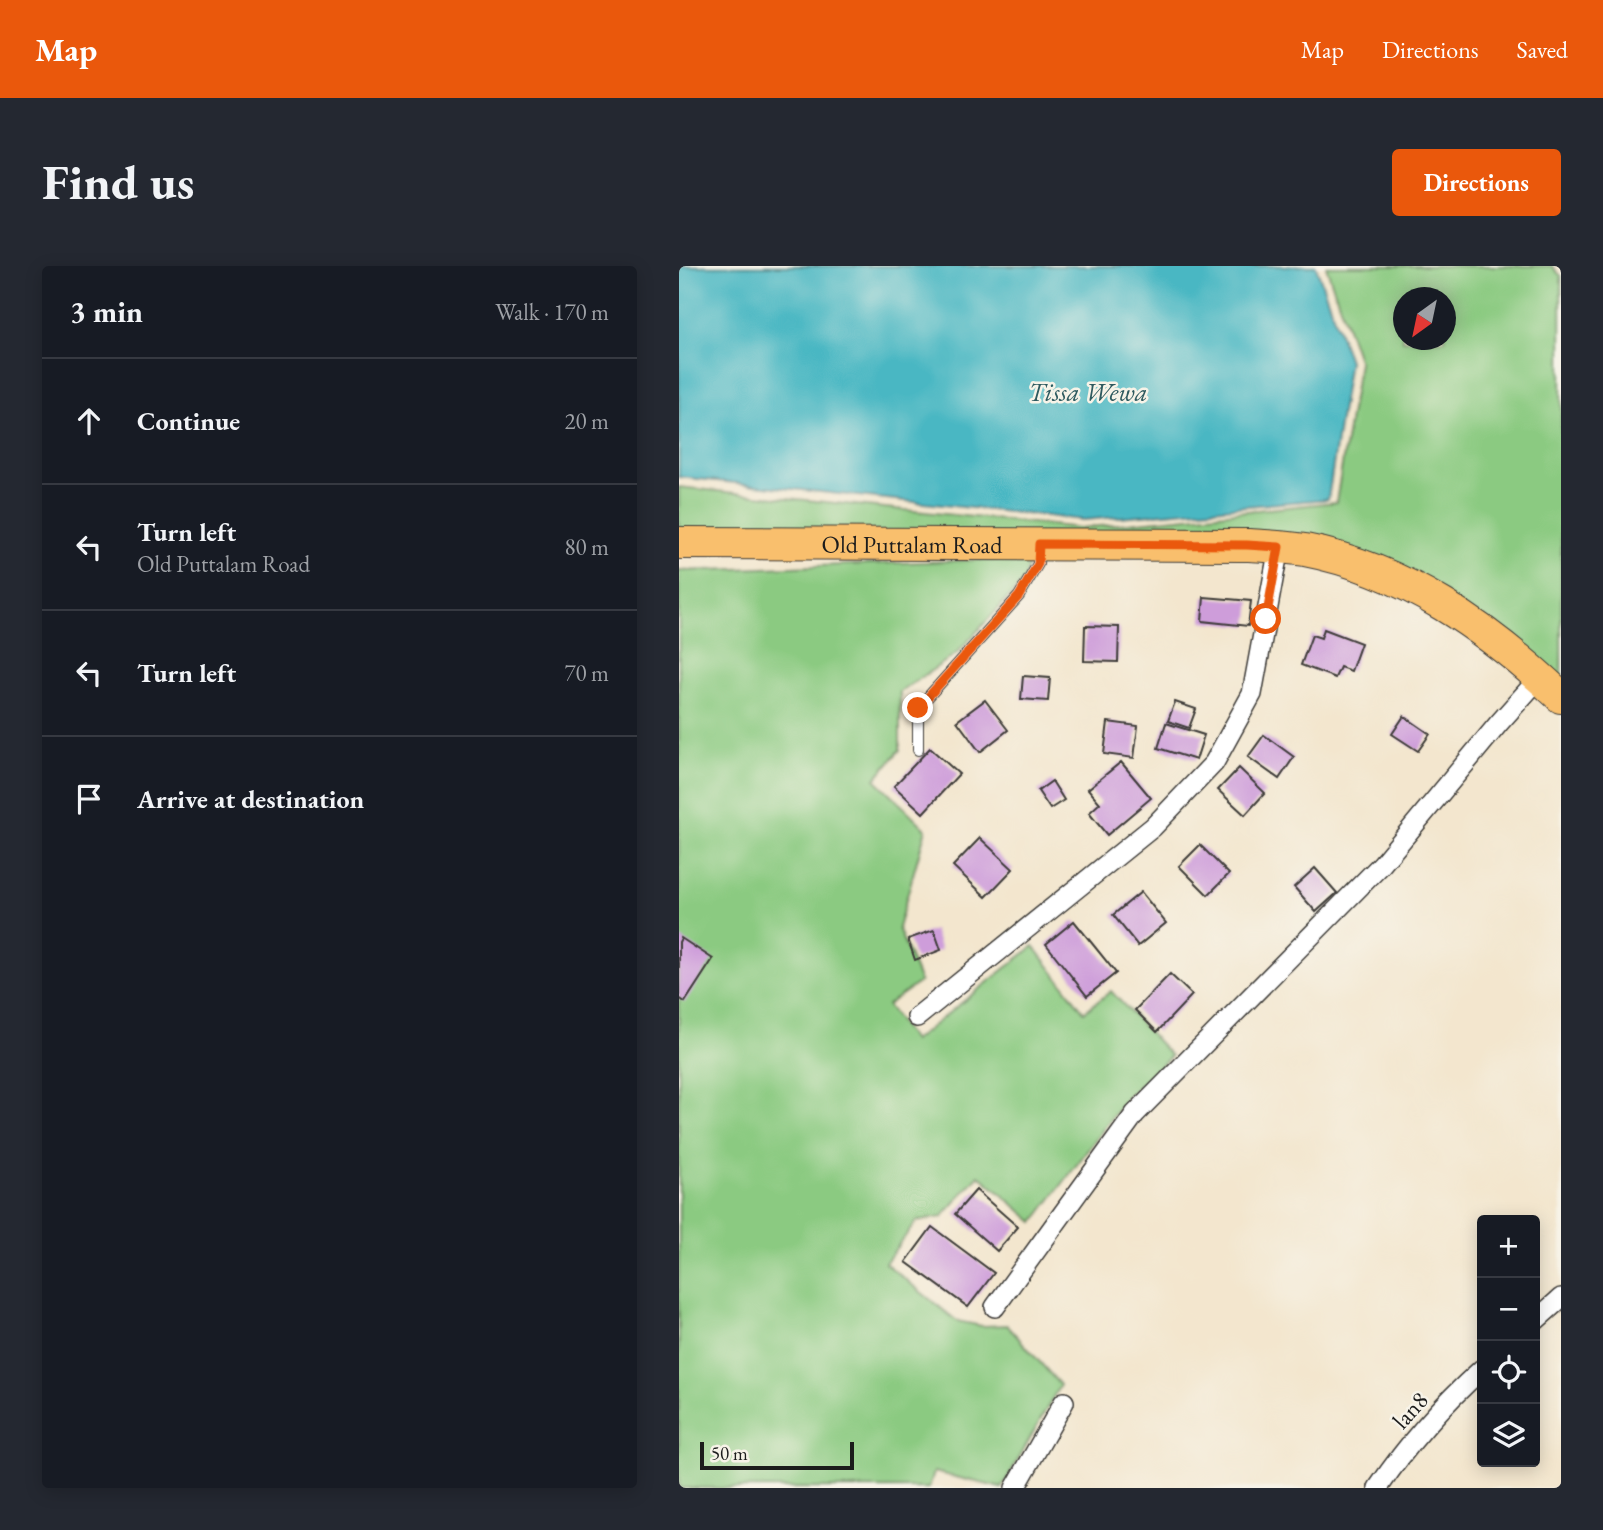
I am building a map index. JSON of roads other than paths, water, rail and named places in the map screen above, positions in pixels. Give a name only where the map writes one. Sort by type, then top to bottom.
[{"type":"main road","name":"Old Puttalam Road","points":[[679,543],[1279,547],[1332,556],[1399,581],[1435,598],[1473,623],[1550,687]]},
{"type":"street","points":[[917,1017],[1153,827],[1214,763],[1252,694],[1279,547]]},
{"type":"street","points":[[995,1307],[1135,1114],[1381,865],[1499,723],[1550,687]]},
{"type":"street","points":[[1540,1317],[1561,1298]]},
{"type":"street","name":"lan8","points":[[1378,1488],[1421,1433],[1477,1373]]},
{"type":"street","points":[[1015,1488],[1064,1402]]},
{"type":"lane","points":[[918,750],[918,708],[1019,596],[1038,564],[1039,544]]},
{"type":"water","name":"Tissa Wewa","points":[[679,266],[1316,266],[1349,361],[1328,499],[1083,520],[679,477]]}]
